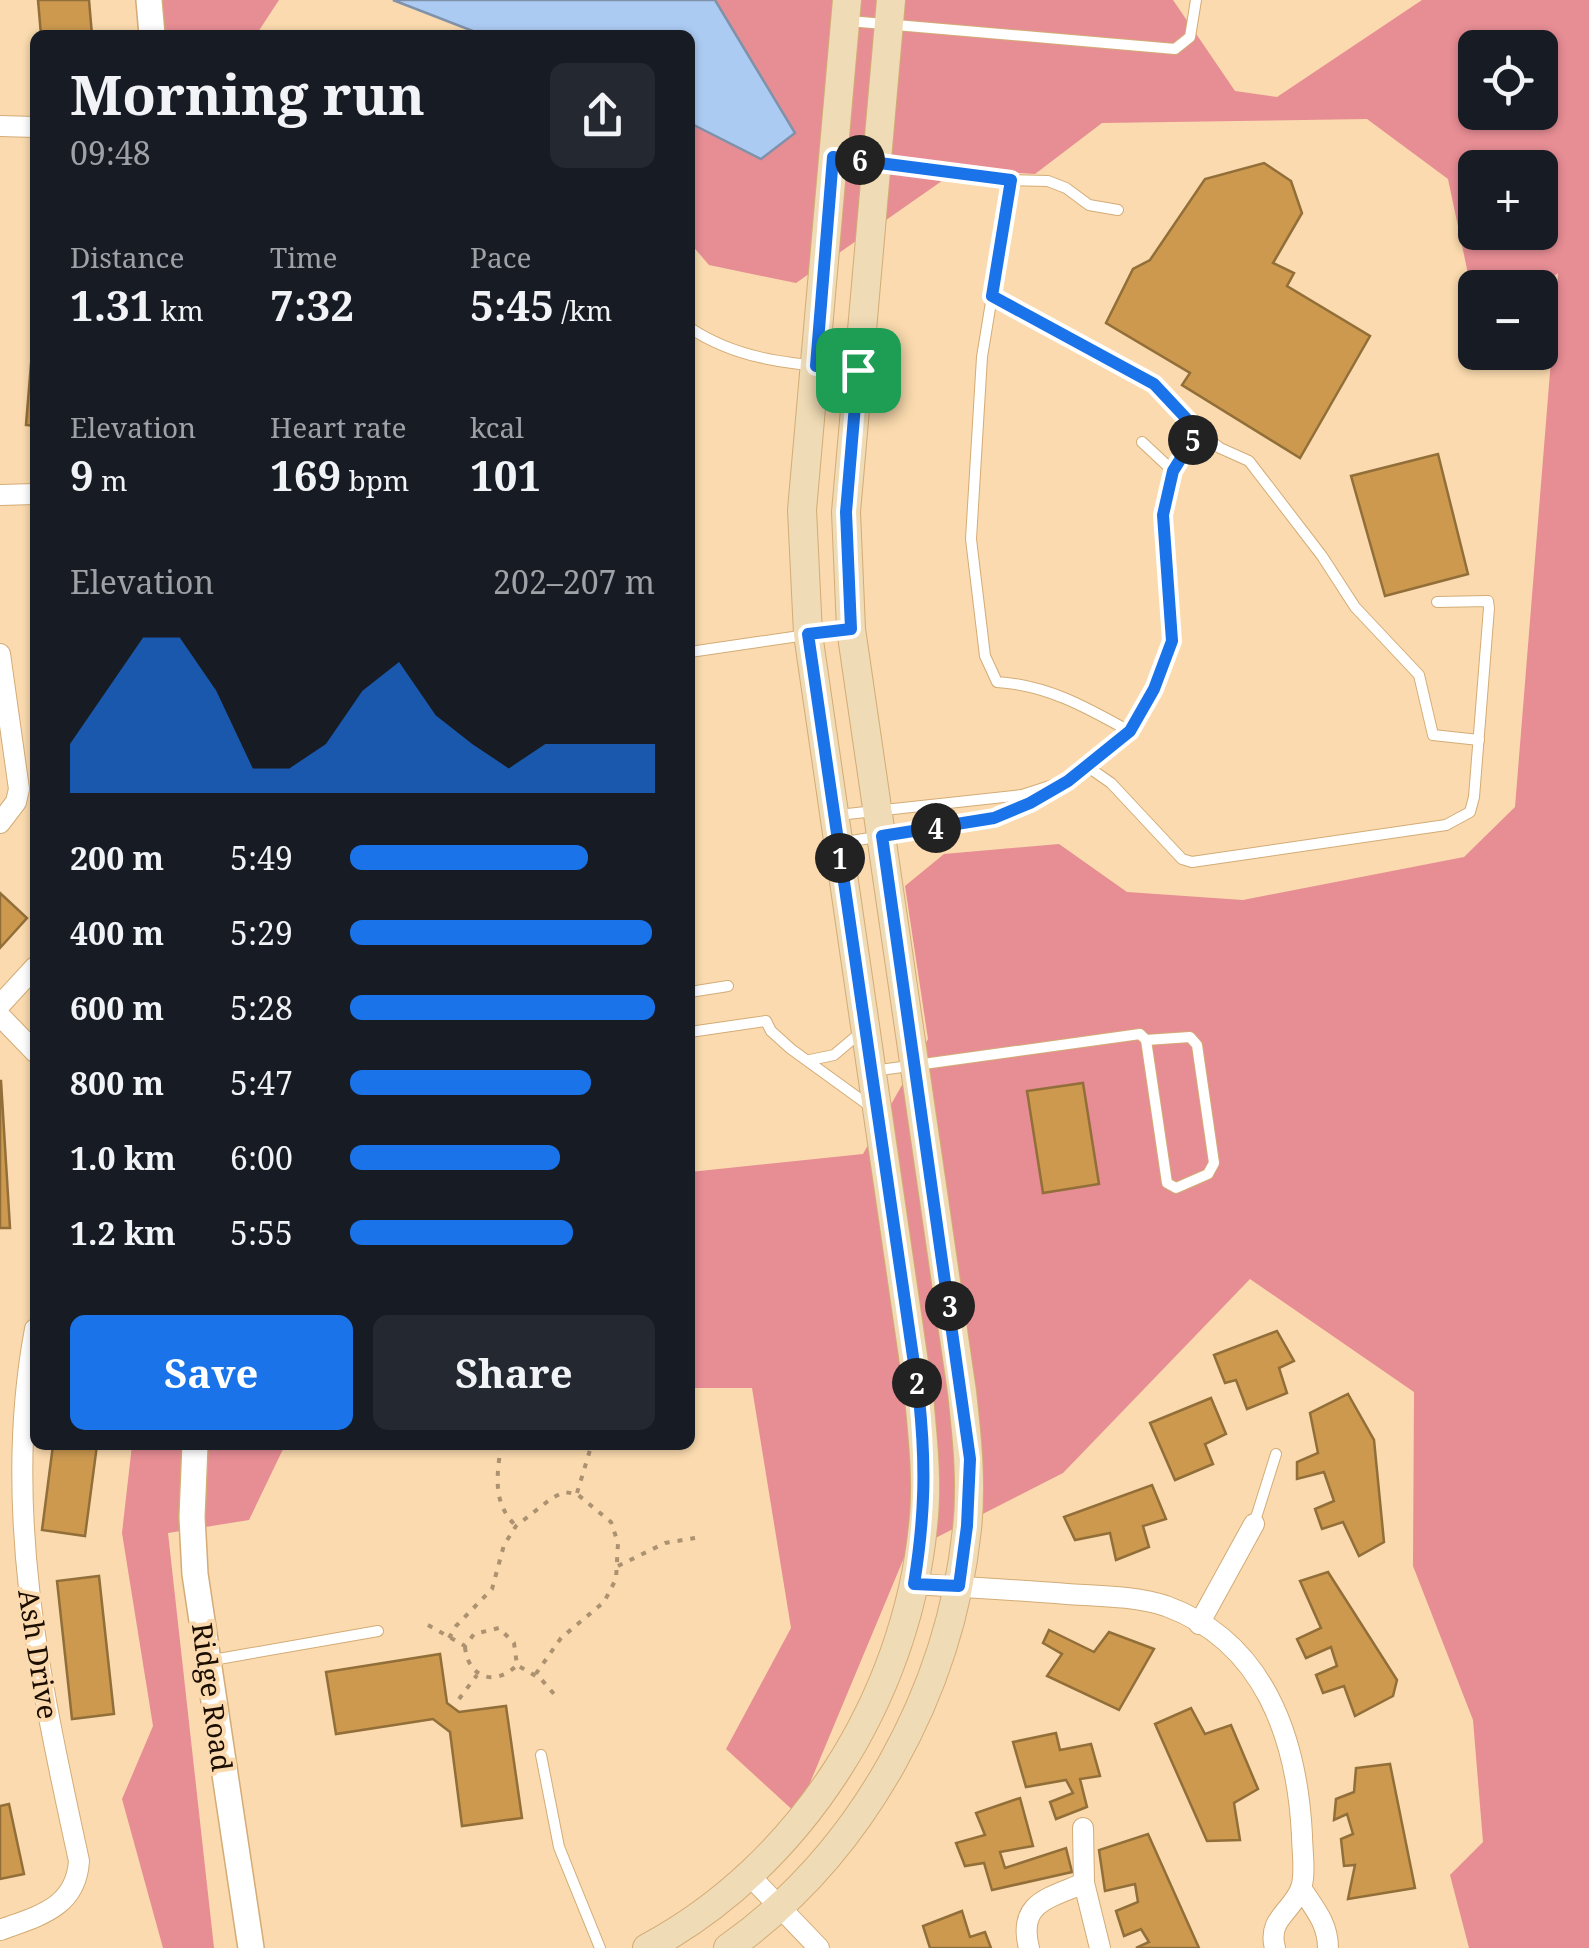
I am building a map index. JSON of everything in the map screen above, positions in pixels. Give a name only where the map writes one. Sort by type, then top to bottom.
[{"type":"main road","points":[[647,1948],[707,1910],[749,1875],[817,1799],[878,1694],[914,1584],[924,1525],[926,1461],[808,634],[802,510],[846,10]]},
{"type":"main road","points":[[728,1948],[779,1907],[852,1824],[887,1772],[918,1712],[942,1650],[959,1586],[967,1526],[970,1459],[851,629],[846,512],[889,12]]},
{"type":"main road","points":[[833,157],[876,161]]},
{"type":"street","points":[[150,0],[152,30]]},
{"type":"street","points":[[0,126],[30,129]]},
{"type":"street","points":[[0,495],[30,494]]},
{"type":"street","points":[[0,654],[19,788],[16,802],[0,823]]},
{"type":"street","points":[[0,1004],[30,972]]},
{"type":"street","points":[[0,1016],[30,1047]]},
{"type":"street","name":"Ash Drive","points":[[0,1930],[53,1910],[73,1890],[79,1861],[39,1676],[23,1532],[25,1407],[30,1368]]},
{"type":"street","name":"Ridge Road","points":[[195,1450],[195,1574],[251,1948]]},
{"type":"street","points":[[1200,1624],[1254,1524]]},
{"type":"street","points":[[914,1584],[1108,1596],[1164,1606],[1200,1624],[1244,1662],[1275,1707],[1286,1734],[1300,1805],[1301,1888],[1322,1918],[1328,1932],[1328,1948]]},
{"type":"street","points":[[1082,1828],[1084,1883],[1100,1948]]},
{"type":"street","points":[[749,1875],[818,1948]]},
{"type":"street","points":[[1028,1948],[1025,1932],[1031,1911],[1039,1903],[1084,1883]]},
{"type":"street","points":[[1274,1948],[1274,1928],[1279,1916],[1301,1888]]},
{"type":"lane","points":[[846,10],[889,12],[1175,49],[1190,37],[1196,0]]},
{"type":"lane","points":[[876,161],[1011,180],[1048,181],[1066,188],[1089,205],[1118,210]]},
{"type":"lane","points":[[1011,180],[982,356],[971,539],[984,656],[997,682],[1023,683],[1068,697],[1130,731]]},
{"type":"lane","points":[[992,296],[1154,384],[1198,431],[1220,448],[1249,461],[1322,556],[1355,607],[1420,675],[1433,734],[1479,740]]},
{"type":"lane","points":[[695,331],[723,348],[762,359],[858,370]]},
{"type":"lane","points":[[836,829],[994,818],[1068,781],[1130,731],[1154,689],[1172,641],[1163,515],[1173,471],[1198,431]]},
{"type":"lane","points":[[1142,442],[1173,471]]},
{"type":"lane","points":[[1088,766],[1111,783],[1182,859],[1192,862],[1446,826],[1470,812],[1488,601],[1437,602]]},
{"type":"lane","points":[[695,651],[851,629]]},
{"type":"lane","points":[[836,829],[1022,795],[1068,781]]},
{"type":"lane","points":[[695,991],[728,986]]},
{"type":"lane","points":[[695,1031],[766,1021],[791,1049],[849,1094],[876,1109]]},
{"type":"lane","points":[[810,1060],[834,1056],[854,1041],[864,1026]]},
{"type":"lane","points":[[871,1071],[1140,1034],[1146,1040],[1167,1183],[1176,1188],[1208,1174],[1214,1163],[1197,1046],[1190,1038],[1146,1040]]},
{"type":"lane","points":[[1254,1524],[1276,1454]]},
{"type":"lane","points":[[207,1661],[378,1631]]},
{"type":"lane","points":[[540,1754],[559,1847],[600,1948]]},
{"type":"path","points":[[501,1450],[500,1506],[516,1526]]},
{"type":"path","points":[[577,1494],[590,1450]]},
{"type":"path","points":[[448,1638],[492,1589],[504,1545],[516,1526],[552,1498],[564,1492],[577,1494],[611,1522],[617,1535],[616,1579],[604,1602],[561,1638],[534,1675]]},
{"type":"path","points":[[618,1566],[666,1543],[696,1538]]},
{"type":"path","points":[[428,1625],[465,1646]]},
{"type":"path","points":[[499,1628],[514,1642],[517,1665],[496,1677],[477,1675],[469,1667],[465,1646],[474,1634],[499,1628]]},
{"type":"path","points":[[517,1665],[554,1694]]},
{"type":"path","points":[[459,1698],[477,1675]]},
{"type":"shaded area","points":[[144,0],[279,0],[259,30],[146,30]]},
{"type":"shaded area","points":[[715,0],[1173,0],[1235,91],[1277,97],[1422,0],[1589,0],[1589,1948],[1469,1948],[1450,1875],[1483,1842],[1473,1720],[1413,1566],[1414,1392],[1250,1279],[1063,1473],[906,1553],[797,1814],[726,1749],[791,1628],[752,1388],[695,1388],[695,1171],[863,1154],[928,1039],[905,886],[944,854],[1059,844],[1127,892],[1243,900],[1464,857],[1515,807],[1550,370],[1558,370],[1558,270],[1467,270],[1463,250],[1558,250],[1558,150],[1458,150],[1458,226],[1448,179],[1367,119],[1102,123],[1035,174],[959,169],[796,283],[709,265],[695,249],[695,126],[761,159],[795,133]]},
{"type":"shaded area","points":[[131,1450],[283,1450],[249,1520],[168,1533],[214,1948],[163,1948],[122,1799],[153,1726],[122,1533]]},
{"type":"water","points":[[393,0],[715,0],[795,133],[761,159],[695,126],[695,30],[470,30]]},
{"type":"building","points":[[38,0],[89,0],[92,30],[41,30]]},
{"type":"building","points":[[1264,163],[1291,181],[1302,213],[1273,263],[1294,273],[1287,286],[1370,336],[1300,458],[1182,385],[1190,373],[1106,323],[1133,269],[1150,260],[1205,179]]},
{"type":"building","points":[[30,376],[30,425],[26,425]]},
{"type":"building","points":[[1438,454],[1468,574],[1385,596],[1351,476]]},
{"type":"building","points":[[0,893],[27,918],[0,948]]},
{"type":"building","points":[[1,1081],[10,1228],[0,1228]]},
{"type":"building","points":[[1083,1083],[1099,1184],[1043,1193],[1027,1091]]},
{"type":"building","points":[[1277,1331],[1294,1361],[1279,1368],[1287,1393],[1247,1409],[1236,1380],[1225,1383],[1214,1355]]},
{"type":"building","points":[[1348,1394],[1374,1440],[1384,1542],[1359,1556],[1343,1522],[1322,1529],[1315,1509],[1334,1501],[1324,1472],[1297,1479],[1297,1462],[1318,1453],[1310,1413]]},
{"type":"building","points":[[1211,1398],[1226,1434],[1205,1444],[1213,1464],[1175,1480],[1150,1423]]},
{"type":"building","points":[[52,1450],[96,1450],[85,1536],[42,1530]]},
{"type":"building","points":[[1152,1485],[1166,1519],[1143,1526],[1149,1547],[1116,1560],[1110,1533],[1075,1540],[1064,1517]]},
{"type":"building","points":[[1328,1572],[1397,1680],[1393,1696],[1355,1716],[1344,1686],[1323,1693],[1316,1675],[1337,1666],[1331,1647],[1306,1658],[1297,1639],[1321,1628],[1300,1581]]},
{"type":"building","points":[[99,1576],[114,1714],[72,1719],[57,1581]]},
{"type":"building","points":[[1049,1630],[1094,1652],[1109,1632],[1154,1649],[1119,1710],[1047,1676],[1062,1654],[1043,1643]]},
{"type":"building","points":[[440,1654],[447,1703],[459,1712],[506,1706],[522,1818],[462,1826],[450,1732],[433,1719],[336,1734],[326,1672]]},
{"type":"building","points":[[1191,1708],[1205,1734],[1231,1725],[1258,1789],[1234,1803],[1240,1840],[1207,1841],[1155,1724]]},
{"type":"building","points":[[1056,1733],[1060,1750],[1091,1744],[1100,1776],[1080,1779],[1087,1807],[1056,1819],[1050,1802],[1073,1793],[1066,1780],[1026,1787],[1013,1742]]},
{"type":"building","points":[[1390,1764],[1415,1888],[1348,1899],[1355,1865],[1344,1866],[1341,1839],[1353,1834],[1347,1814],[1334,1820],[1336,1799],[1354,1792],[1356,1768]]},
{"type":"building","points":[[1020,1798],[1033,1846],[1000,1852],[1005,1868],[1066,1848],[1072,1872],[992,1890],[984,1863],[965,1866],[956,1843],[985,1835],[976,1813]]},
{"type":"building","points":[[9,1804],[24,1874],[0,1879],[0,1806]]},
{"type":"building","points":[[1148,1834],[1199,1948],[1136,1948],[1149,1942],[1141,1929],[1124,1936],[1116,1911],[1138,1902],[1135,1884],[1105,1891],[1099,1850]]},
{"type":"building","points":[[962,1911],[970,1937],[985,1932],[991,1948],[930,1948],[923,1926]]},
{"type":"route","points":[[833,157],[1011,180],[992,296],[1154,384],[1198,431],[1173,471],[1163,515],[1172,641],[1154,689],[1130,731],[1068,781],[1030,803],[994,818],[882,836],[970,1459],[959,1586],[914,1584],[924,1525],[926,1461],[919,1398],[808,634],[851,629],[846,512],[858,370],[816,366],[833,157]]}]
